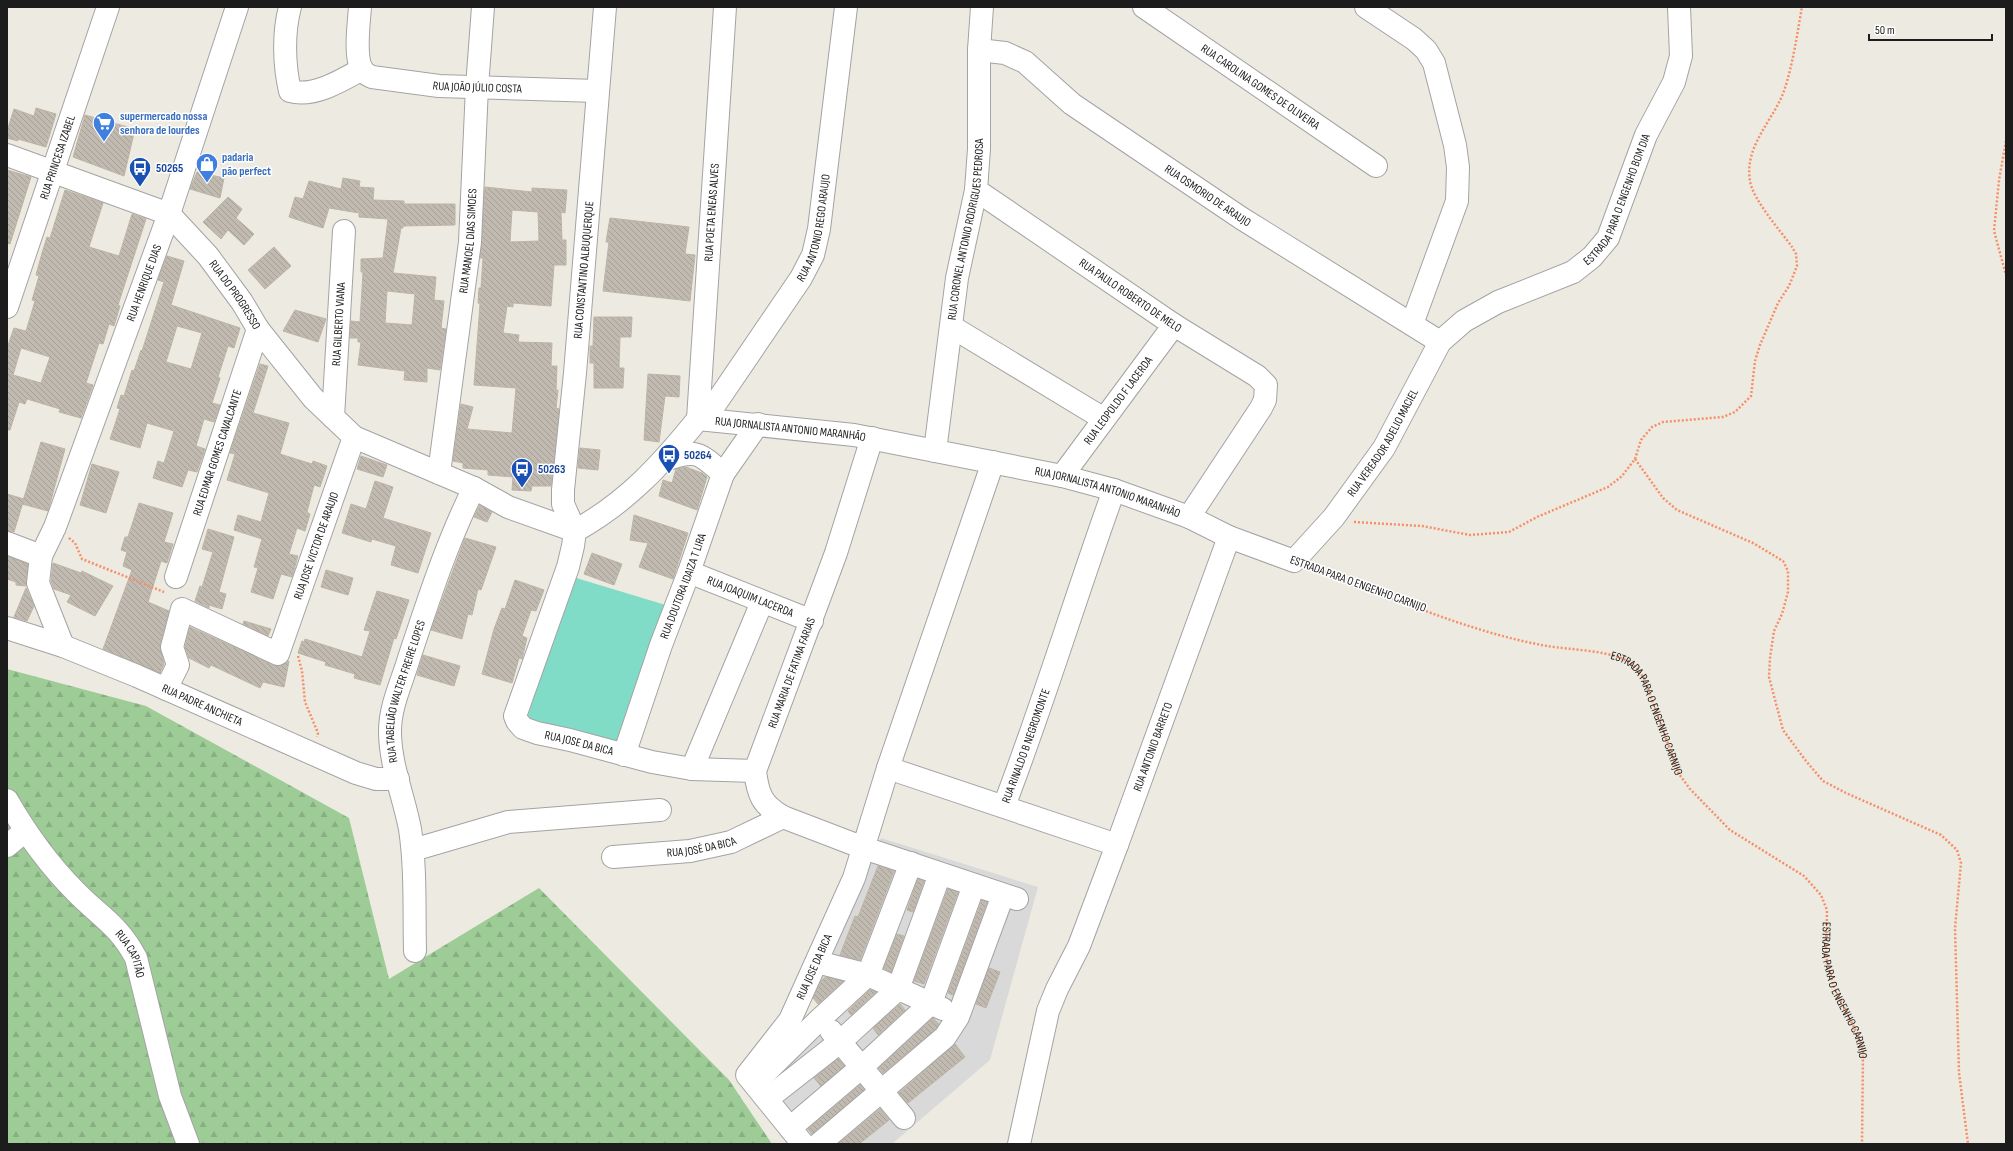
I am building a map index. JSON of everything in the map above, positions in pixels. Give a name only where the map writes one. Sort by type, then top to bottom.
[{"type":"street","name":"RUA PRINCESA IZABEL","points":[[7,307],[108,7]]},
{"type":"street","name":"RUA HENRIQUE DIAS","points":[[62,646],[54,620],[39,590],[38,576],[41,556],[55,527],[169,214],[237,7]]},
{"type":"street","points":[[290,7],[286,20],[286,66],[290,91],[296,93],[308,92],[335,85],[362,69],[359,48],[360,7]]},
{"type":"street","name":"RUA MANOEL DIAS SIMOES","points":[[438,472],[470,242],[477,87],[483,7]]},
{"type":"street","name":"RUA CONSTANTINO ALBUQUERQUE","points":[[575,531],[565,509],[563,490],[576,373],[597,91],[605,7]]},
{"type":"street","name":"RUA POETA ENEAS ALVES","points":[[701,419],[725,7]]},
{"type":"street","name":"RUA ANTONIO REGO ARAUJO","points":[[701,419],[802,278],[813,255],[819,229],[846,7]]},
{"type":"street","name":"RUA CORONEL ANTONIO RODRIGUES PEDROSA","points":[[935,450],[952,327],[957,278],[976,190],[979,149],[979,50],[982,7]]},
{"type":"street","points":[[1366,7],[1423,45],[1434,64],[1455,145],[1458,167],[1457,202],[1412,324]]},
{"type":"street","name":"ESTRADA PARA O ENGENHO BOM DIA","points":[[1464,321],[1498,302],[1573,272],[1592,257],[1608,238],[1646,135],[1674,82],[1681,56],[1679,7]]},
{"type":"street","name":"RUA CAROLINA GOMES DE OLIVEIRA","points":[[1155,10],[1376,166]]},
{"type":"street","name":"RUA OSMORIO DE ARAUJO","points":[[979,50],[1005,53],[1025,62],[1072,104],[1241,218],[1440,342]]},
{"type":"street","name":"RUA JOÃO JÚLIO COSTA","points":[[362,69],[366,74],[387,79],[439,86],[597,91]]},
{"type":"street","name":"RUA DO PROGRESSO","points":[[7,155],[169,214],[208,256],[242,302],[258,329],[313,398],[354,437],[438,472]]},
{"type":"street","name":"RUA PAULO ROBERTO DE MELO","points":[[976,190],[1174,325],[1257,376],[1266,385],[1266,394],[1261,408],[1189,517]]},
{"type":"street","name":"RUA GILBERTO VIANA","points":[[334,417],[344,231]]},
{"type":"street","name":"RUA VEREADOR ADELIO MACIEL","points":[[1294,561],[1334,517],[1384,448],[1440,342],[1464,321]]},
{"type":"street","name":"RUA LEOPOLDO F LACERDA","points":[[1062,476],[1174,325]]},
{"type":"street","points":[[952,327],[1104,419]]},
{"type":"street","name":"RUA EDMAR GOMES CAVALCANTE","points":[[176,577],[258,329]]},
{"type":"street","name":"RUA JORNALISTA ANTONIO MARANHÃO","points":[[575,531],[618,504],[665,460],[701,419],[758,424],[872,438],[935,450],[1062,476],[1114,490],[1189,517]]},
{"type":"street","name":"RUA DOUTORA IDAIZA T LIRA","points":[[624,755],[661,645],[689,572],[723,474],[758,424]]},
{"type":"street","name":"RUA JOSE VICTOR DE ARAUJO","points":[[280,649],[354,437]]},
{"type":"street","name":"RUA MARIA DE FATIMA FARIAS","points":[[872,438],[836,553],[756,771],[759,794],[765,804],[783,817],[864,848],[1010,897],[963,1019]]},
{"type":"street","points":[[665,460],[687,453],[693,453],[707,459],[723,474]]},
{"type":"street","points":[[888,768],[993,462]]},
{"type":"street","points":[[438,472],[474,488],[508,507],[575,531]]},
{"type":"street","name":"RUA TABELIÃO WALTER FREIRE LOPES","points":[[416,951],[413,850],[405,802],[398,779],[391,745],[391,718],[420,626],[455,530],[474,488]]},
{"type":"street","name":"RUA RINALDO B NEGROMONTE","points":[[888,768],[1004,806],[1024,752],[1082,576],[1114,490]]},
{"type":"street","name":"ESTRADA PARA O ENGENHO CARNIJO","points":[[1189,517],[1229,537],[1294,561]]},
{"type":"street","name":"RUA JOSE DA BICA","points":[[575,531],[568,567],[516,710],[517,721],[524,728],[537,733],[570,740],[652,762],[692,769],[756,771]]},
{"type":"street","name":"RUA ANTONIO BARRETO","points":[[1019,1144],[1048,1011],[1057,990],[1080,946],[1229,537]]},
{"type":"street","points":[[7,543],[41,556]]},
{"type":"street","name":"RUA JOAQUIM LACERDA","points":[[689,572],[812,621]]},
{"type":"street","points":[[692,769],[762,602]]},
{"type":"street","points":[[166,689],[178,665],[172,647],[182,609],[280,649]]},
{"type":"street","name":"RUA PADRE ANCHIETA","points":[[7,628],[62,646],[166,689],[368,778],[398,779]]},
{"type":"street","name":"RUA JOSE DA BICA","points":[[756,1086],[802,997],[854,878],[888,768]]},
{"type":"street","name":"RUA CAPITÃO","points":[[7,800],[25,831],[75,891],[118,929],[136,958],[170,1096],[188,1144]]},
{"type":"street","points":[[1004,806],[1117,845]]},
{"type":"street","points":[[413,850],[508,822],[660,810]]},
{"type":"street","name":"RUA JOSÉ DA BICA","points":[[613,857],[690,852],[731,842],[783,817]]},
{"type":"street","points":[[7,846],[25,831]]},
{"type":"street","points":[[756,1086],[820,1019],[868,975],[911,863]]},
{"type":"street","points":[[756,1086],[841,1040],[898,990],[940,874]]},
{"type":"street","points":[[756,1086],[796,1136],[863,1066],[931,1003],[974,885]]},
{"type":"street","points":[[817,962],[868,975],[963,1019],[945,1037],[883,1091],[819,1144]]},
{"type":"street","points":[[802,997],[863,1066],[904,1118]]},
{"type":"path","points":[[1334,517],[1353,522],[1422,526],[1470,535],[1509,532],[1537,517],[1608,487],[1622,476],[1635,459],[1641,440],[1652,428],[1663,422],[1723,417],[1735,412],[1751,396],[1755,362],[1760,345],[1778,303],[1789,286],[1797,266],[1796,254],[1792,247],[1757,200],[1750,181],[1750,158],[1760,133],[1783,93],[1788,78],[1802,7]]},
{"type":"path","points":[[2006,141],[1999,180],[1994,231],[2006,275]]},
{"type":"path","points":[[1635,459],[1662,498],[1677,510],[1747,540],[1770,552],[1783,561],[1788,571],[1788,592],[1782,614],[1774,631],[1769,676],[1784,730],[1806,761],[1823,781],[1846,793],[1941,835],[1957,850],[1961,863],[1955,928],[1959,1065],[1968,1144]]},
{"type":"path","points":[[55,527],[75,543],[82,559],[171,595],[177,583],[176,577]]},
{"type":"path","name":"ESTRADA PARA O ENGENHO CARNIJO","points":[[1294,561],[1464,624],[1547,646],[1599,653],[1623,659],[1632,663],[1644,678],[1679,774],[1690,789],[1730,830],[1804,876],[1821,895],[1826,910],[1826,957],[1834,988],[1858,1034],[1863,1052],[1862,1144]]},
{"type":"path","points":[[280,649],[299,656],[302,671],[304,702],[318,733],[312,753]]},
{"type":"shaded area","points":[[573,577],[669,606],[619,744],[527,718]]},
{"type":"shaded area","points":[[881,838],[1038,887],[990,1060],[892,1144],[787,1144],[750,1088],[826,1009],[813,994],[818,978],[834,953],[817,962]]},
{"type":"green space","points":[[7,669],[146,706],[349,818],[389,979],[539,888],[729,1080],[772,1144],[7,1144]]},
{"type":"building","points":[[36,108],[56,114],[46,147],[18,139],[18,141],[7,138],[7,131],[14,109],[34,116]]},
{"type":"building","name":"supermercado nossa senhora de lourdes","points":[[85,115],[135,129],[124,176],[73,157]]},
{"type":"building","points":[[7,170],[31,177],[10,244],[7,243]]},
{"type":"building","name":"padaria pão perfect","points":[[197,172],[224,178],[220,198],[190,189]]},
{"type":"building","points":[[343,178],[360,181],[359,187],[374,188],[373,200],[404,201],[404,204],[455,204],[455,225],[403,226],[403,228],[401,228],[393,273],[436,277],[434,300],[444,301],[441,328],[446,329],[440,370],[427,368],[427,382],[404,380],[405,371],[358,365],[361,342],[358,342],[358,338],[350,338],[351,321],[360,322],[363,272],[361,272],[361,259],[383,258],[388,219],[359,217],[359,213],[329,208],[323,228],[289,217],[295,197],[303,199],[309,181],[341,189]],"holes":[[[387,291],[415,294],[412,325],[385,323]]]},
{"type":"building","points":[[485,187],[532,192],[532,188],[567,190],[565,213],[561,212],[562,240],[566,240],[566,265],[554,265],[551,306],[513,303],[513,307],[507,306],[503,333],[519,335],[518,342],[552,343],[551,366],[557,366],[556,390],[558,390],[556,408],[559,409],[551,486],[532,486],[531,491],[512,490],[513,477],[488,475],[488,470],[463,468],[463,463],[453,461],[461,404],[473,407],[467,429],[512,433],[516,388],[474,385],[480,304],[478,303],[479,288],[481,288],[483,258],[480,258]],"holes":[[[512,210],[538,212],[539,241],[510,242]]]},
{"type":"building","points":[[65,190],[103,203],[89,247],[119,256],[132,214],[146,219],[118,305],[120,306],[114,326],[109,324],[103,344],[99,343],[86,383],[93,385],[81,418],[59,412],[60,409],[27,399],[25,404],[19,402],[10,430],[7,430],[7,348],[14,328],[26,331],[35,301],[32,300],[39,276],[36,275],[47,237],[50,238]],"holes":[[[21,348],[50,357],[41,383],[13,375]]]},
{"type":"building","points":[[228,197],[242,209],[236,218],[254,234],[244,245],[228,230],[221,239],[203,222]]},
{"type":"building","points":[[610,218],[689,227],[685,254],[695,255],[690,301],[603,291],[609,242],[606,242]]},
{"type":"building","points":[[274,247],[291,266],[265,289],[248,270]]},
{"type":"building","points":[[167,256],[184,261],[171,305],[240,328],[234,348],[228,346],[218,377],[220,378],[212,403],[220,405],[214,422],[204,419],[196,446],[205,449],[197,472],[188,470],[182,487],[153,478],[158,461],[164,463],[174,431],[147,423],[140,448],[110,439],[120,409],[117,408],[121,395],[124,396],[132,370],[134,371],[141,350],[142,351],[164,282],[158,280]],"holes":[[[177,326],[202,333],[191,369],[166,362]]]},
{"type":"building","points":[[295,310],[326,319],[318,342],[283,331]]},
{"type":"building","points":[[594,317],[632,317],[631,337],[620,337],[619,368],[624,368],[623,388],[594,388],[594,363],[590,363],[590,346],[593,346]]},
{"type":"building","points":[[260,364],[268,366],[253,413],[289,423],[280,454],[312,464],[313,461],[327,466],[320,487],[314,485],[307,512],[310,514],[305,531],[297,528],[289,554],[298,556],[292,577],[281,574],[273,599],[251,592],[258,568],[254,567],[262,539],[234,530],[238,515],[261,522],[269,493],[227,480],[235,454],[230,453]]},
{"type":"building","points":[[648,374],[680,376],[679,397],[665,396],[659,442],[644,440]]},
{"type":"building","points":[[41,442],[65,449],[48,511],[22,504]]},
{"type":"building","points":[[580,448],[600,450],[598,470],[578,468]]},
{"type":"building","points":[[361,456],[387,465],[383,477],[357,469]]},
{"type":"building","points":[[92,464],[119,472],[106,513],[80,505]]},
{"type":"building","points":[[686,467],[702,473],[707,477],[697,510],[659,496],[663,480],[672,483],[676,469]]},
{"type":"building","points":[[375,481],[393,487],[383,518],[431,533],[418,573],[391,565],[396,546],[372,539],[371,542],[342,533],[351,504],[366,509]]},
{"type":"building","points":[[7,494],[24,499],[14,532],[7,531]]},
{"type":"building","points":[[139,503],[173,513],[164,542],[173,544],[167,563],[161,561],[148,602],[169,611],[160,644],[164,664],[160,673],[103,649],[132,570],[123,566],[127,552],[121,550],[125,537],[128,537]]},
{"type":"building","points":[[480,505],[492,512],[487,522],[474,517]]},
{"type":"building","points":[[634,515],[688,533],[673,579],[639,567],[648,543],[630,540]]},
{"type":"building","points":[[208,529],[234,537],[219,592],[226,594],[222,609],[209,605],[209,608],[195,601],[200,586],[202,587],[213,552],[202,549]]},
{"type":"building","points":[[465,538],[496,547],[481,590],[478,589],[472,615],[468,614],[462,639],[431,630]]},
{"type":"building","points":[[592,553],[622,564],[614,585],[584,574]]},
{"type":"building","points":[[7,556],[28,564],[26,586],[16,585],[16,582],[7,579]]},
{"type":"building","points":[[53,563],[81,573],[82,571],[113,586],[95,616],[67,602],[71,595],[54,589],[51,581]]},
{"type":"building","points":[[326,570],[353,578],[348,595],[321,587]]},
{"type":"building","points":[[515,580],[544,590],[536,611],[531,610],[522,636],[527,638],[522,659],[519,658],[512,683],[482,674],[494,629],[502,608],[505,609]]},
{"type":"building","points":[[26,588],[34,606],[27,621],[14,617]]},
{"type":"building","points":[[377,591],[409,600],[396,639],[394,638],[380,685],[354,678],[355,674],[325,665],[326,662],[298,653],[302,641],[304,642],[305,639],[362,657],[370,631],[364,630]]},
{"type":"building","points":[[244,621],[271,629],[268,636],[243,624]]},
{"type":"building","points":[[190,627],[273,665],[280,666],[289,661],[284,687],[263,682],[260,688],[211,665],[209,668],[189,658],[185,647]]},
{"type":"building","points":[[423,655],[460,666],[454,686],[417,675]]},
{"type":"building","points":[[878,866],[894,871],[860,960],[840,955],[855,916],[858,917]]},
{"type":"building","points":[[918,879],[924,881],[913,912],[907,910]]},
{"type":"building","points":[[948,889],[958,892],[924,984],[914,981]]},
{"type":"building","points":[[982,900],[987,902],[953,995],[948,993]]},
{"type":"building","points":[[897,934],[904,936],[891,972],[884,968]]},
{"type":"building","points":[[989,968],[1000,972],[986,1008],[976,1004]]},
{"type":"building","points":[[826,977],[843,981],[818,1004],[813,998],[822,980]]},
{"type":"building","points":[[870,990],[876,992],[851,1015],[848,1011]]},
{"type":"building","points":[[900,1004],[905,1010],[878,1035],[873,1028]]},
{"type":"building","points":[[933,1018],[939,1024],[936,1029],[883,1073],[879,1068]]},
{"type":"building","points":[[955,1044],[965,1057],[908,1103],[899,1093]]},
{"type":"building","points":[[838,1059],[844,1066],[821,1086],[814,1078]]},
{"type":"building","points":[[860,1085],[864,1090],[812,1134],[808,1129]]},
{"type":"building","points":[[880,1109],[889,1120],[859,1144],[838,1144]]},
{"type":"place","name":"supermercado nossa senhora de lourdes","points":[[104,142]]},
{"type":"place","name":"padaria pão perfect","points":[[207,184]]},
{"type":"place","name":"50265","points":[[140,188]]},
{"type":"place","name":"50264","points":[[669,474]]},
{"type":"place","name":"50263","points":[[522,488]]}]
